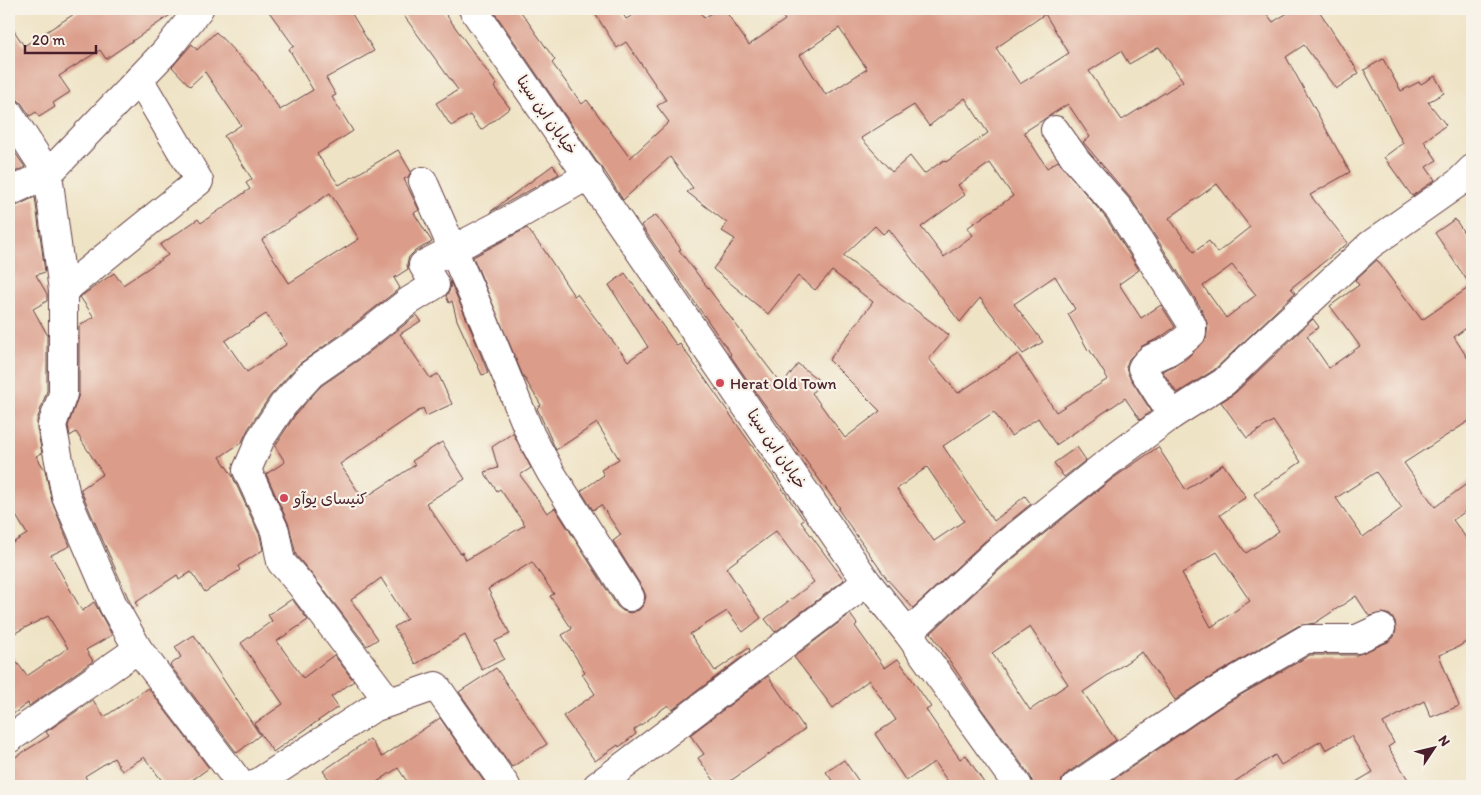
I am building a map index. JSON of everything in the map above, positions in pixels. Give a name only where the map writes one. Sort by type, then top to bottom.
[{"type":"street","points":[[9,192],[48,174],[165,52],[199,9]]},
{"type":"street","name":"خیابان ابن سینا","points":[[473,9],[589,175],[867,582],[908,633],[1018,786]]},
{"type":"street","points":[[63,291],[199,181],[139,79]]},
{"type":"street","points":[[9,113],[48,174],[63,291],[62,394],[52,425],[66,496],[113,605],[138,649],[242,786]]},
{"type":"street","points":[[1056,130],[1077,161],[1119,209],[1171,288],[1192,325],[1192,333],[1182,342],[1167,353],[1147,360],[1142,368],[1172,415]]},
{"type":"street","points":[[908,633],[995,554],[1102,467],[1172,415],[1224,382],[1370,245],[1458,182],[1472,169]]},
{"type":"street","points":[[389,702],[301,585],[281,562],[275,530],[247,470],[262,438],[277,413],[311,374],[354,345],[408,301],[435,285],[423,265],[589,175]]},
{"type":"street","points":[[423,181],[454,249],[531,436],[551,474],[630,597]]},
{"type":"street","points":[[597,786],[867,582]]},
{"type":"street","points":[[1076,786],[1212,694],[1306,639],[1357,639],[1381,628]]},
{"type":"street","points":[[9,739],[138,649]]},
{"type":"street","points":[[253,786],[373,708],[436,686],[506,786]]},
{"type":"building","points":[[82,9],[179,9],[106,59],[100,50],[59,76],[70,92],[53,103],[55,107],[39,117],[36,112],[30,116],[22,104],[9,94],[9,23],[24,46]]},
{"type":"building","points":[[267,9],[349,9],[374,51],[326,78],[336,95],[332,97],[353,131],[317,154],[339,185],[398,150],[411,172],[404,179],[419,210],[414,213],[432,242],[415,251],[409,257],[408,269],[394,278],[400,288],[299,364],[270,396],[248,429],[242,442],[220,457],[232,475],[260,536],[263,550],[238,566],[240,570],[205,592],[191,572],[179,580],[177,575],[135,603],[138,606],[133,609],[81,491],[81,489],[103,474],[76,432],[70,436],[68,426],[79,394],[79,326],[94,317],[80,297],[114,273],[123,285],[168,255],[160,245],[198,219],[201,223],[250,189],[246,183],[252,179],[224,136],[241,125],[205,72],[190,86],[172,67],[192,44],[197,50],[216,32],[257,75],[280,110],[313,90],[289,49],[294,46]],"holes":[[[330,193],[359,239],[289,283],[262,240]],[[266,314],[287,344],[247,372],[225,341]]]},
{"type":"building","points":[[399,9],[442,9],[497,85],[494,87],[510,108],[481,130],[470,115],[451,126],[436,103],[458,90]]},
{"type":"building","points":[[492,9],[519,9],[555,60],[552,63],[582,104],[587,100],[630,158],[669,122],[657,106],[666,100],[626,42],[617,48],[592,9],[620,9],[626,19],[643,9],[698,9],[704,18],[717,9],[724,9],[749,45],[785,20],[777,9],[1263,9],[1273,22],[1294,9],[1318,9],[1359,73],[1336,89],[1304,45],[1286,57],[1350,172],[1310,195],[1348,243],[1291,288],[1295,293],[1214,370],[1177,393],[1162,371],[1187,358],[1206,339],[1208,325],[1201,308],[1132,200],[1083,142],[1090,137],[1068,104],[1024,132],[1047,168],[1058,161],[1106,218],[1139,270],[1119,284],[1141,318],[1161,305],[1175,327],[1161,337],[1142,346],[1129,359],[1126,367],[1129,376],[1151,411],[1140,420],[1125,398],[1056,445],[1038,418],[1011,436],[994,412],[943,446],[994,521],[1025,496],[1031,504],[984,542],[913,608],[887,579],[838,509],[840,508],[752,387],[641,225],[656,215],[681,249],[679,250],[782,385],[798,364],[821,382],[812,393],[845,438],[880,411],[829,360],[873,302],[832,271],[815,290],[798,276],[768,314],[713,269],[735,239],[722,231],[727,223],[687,192],[693,188],[670,157],[623,200]],"holes":[[[1045,14],[1069,53],[1020,84],[996,48]],[[839,28],[867,69],[826,95],[800,55]],[[1159,47],[1183,81],[1122,120],[1089,71],[1121,51],[1129,64]],[[965,98],[988,133],[946,162],[944,160],[924,174],[910,156],[892,172],[861,138],[914,105],[929,126]],[[990,163],[1013,196],[967,228],[973,235],[944,257],[921,227],[965,195],[958,185]],[[1217,184],[1250,227],[1217,253],[1209,241],[1194,252],[1169,218]],[[875,226],[883,234],[889,229],[960,322],[980,298],[1023,354],[1043,342],[1014,304],[1055,276],[1075,309],[1068,314],[1088,350],[1108,379],[1056,412],[1018,354],[958,393],[929,359],[949,335],[843,256]],[[1232,265],[1256,295],[1226,318],[1203,286]],[[927,467],[964,521],[934,541],[897,489]]]},
{"type":"building","points":[[1383,59],[1401,91],[1419,82],[1421,84],[1435,76],[1444,93],[1428,102],[1446,125],[1424,141],[1437,160],[1426,167],[1435,180],[1412,196],[1384,157],[1403,143],[1364,70]]},
{"type":"building","points":[[9,144],[25,167],[9,175]]},
{"type":"building","points":[[553,165],[559,174],[490,212]]},
{"type":"building","points":[[35,197],[45,272],[36,275],[47,294],[47,301],[33,309],[47,334],[47,391],[37,420],[42,453],[36,456],[45,470],[52,502],[70,546],[51,555],[82,611],[94,602],[112,635],[86,650],[93,661],[29,706],[28,703],[9,717],[9,652],[27,676],[68,648],[48,616],[9,636],[9,545],[27,534],[9,504],[9,207],[16,206]]},
{"type":"building","points":[[1455,219],[1472,245],[1472,324],[1454,337],[1472,365],[1472,419],[1404,463],[1435,507],[1472,480],[1472,507],[1453,520],[1472,546],[1472,638],[1458,647],[1439,655],[1459,706],[1431,717],[1424,701],[1383,723],[1394,743],[1388,747],[1412,786],[1349,786],[1373,772],[1351,736],[1326,750],[1321,741],[1281,765],[1275,755],[1228,786],[1104,786],[1220,707],[1310,655],[1357,655],[1388,642],[1394,637],[1396,630],[1395,621],[1390,615],[1383,613],[1369,616],[1356,596],[1315,623],[1298,626],[1175,700],[1142,652],[1083,692],[1116,740],[1067,773],[1062,779],[1061,786],[1033,786],[1031,777],[983,711],[931,633],[1005,565],[1112,479],[1158,447],[1186,490],[1223,464],[1246,497],[1220,515],[1246,553],[1279,531],[1254,494],[1301,462],[1273,421],[1247,438],[1221,402],[1235,393],[1313,319],[1319,327],[1307,336],[1329,368],[1360,346],[1330,306],[1359,285],[1355,280],[1377,260],[1422,320],[1471,286],[1435,233]],"holes":[[[1376,472],[1402,508],[1363,537],[1336,498]],[[1217,552],[1250,601],[1211,627],[1182,573]],[[1030,627],[1068,684],[1030,710],[992,653]]]},
{"type":"building","points":[[527,228],[574,296],[577,294],[628,361],[648,347],[609,285],[625,273],[677,346],[680,344],[703,376],[804,520],[801,522],[844,580],[775,632],[765,619],[814,582],[776,531],[726,568],[761,618],[743,632],[727,611],[690,634],[715,671],[749,648],[750,651],[672,710],[668,705],[634,730],[636,734],[619,747],[618,745],[595,761],[563,716],[595,694],[582,674],[585,672],[562,635],[572,629],[550,596],[554,594],[532,562],[488,589],[510,634],[495,641],[504,659],[482,670],[465,635],[416,664],[394,627],[407,619],[381,578],[351,600],[378,639],[367,646],[296,555],[289,525],[266,474],[285,462],[275,446],[295,415],[321,386],[363,357],[417,315],[421,321],[400,334],[430,378],[438,374],[452,404],[426,416],[423,408],[340,464],[363,499],[415,465],[412,461],[442,442],[465,479],[426,503],[466,560],[525,525],[500,489],[497,491],[484,472],[498,468],[492,447],[513,433],[531,468],[520,475],[547,513],[555,508],[617,606],[623,611],[630,613],[639,610],[644,604],[646,596],[613,541],[621,535],[601,505],[593,510],[581,491],[604,475],[601,470],[619,459],[597,423],[556,450],[537,408],[541,405],[522,374],[473,257]]},
{"type":"building","points":[[450,281],[488,373],[482,375],[457,320],[452,301],[449,303],[446,296],[451,285]]},
{"type":"building","points":[[1077,447],[1086,460],[1064,477],[1054,463]]},
{"type":"building","points":[[292,599],[308,620],[277,641],[303,678],[334,655],[354,681],[331,697],[338,707],[273,752],[254,724],[283,704],[241,643],[272,621],[268,615]]},
{"type":"building","points":[[850,614],[857,624],[855,626],[885,668],[898,659],[931,707],[926,710],[960,759],[966,755],[986,786],[951,786],[934,762],[906,781],[875,734],[896,720],[869,680],[833,708],[794,657]]},
{"type":"building","points":[[194,635],[260,735],[237,753],[170,665],[181,657],[175,647]]},
{"type":"building","points":[[496,668],[547,744],[512,767],[459,692]]},
{"type":"building","points":[[768,676],[805,729],[723,786],[718,786],[698,758],[704,754],[690,735]]},
{"type":"building","points":[[148,688],[209,768],[184,786],[166,786],[144,757],[122,771],[114,758],[85,776],[90,786],[15,786],[9,776],[9,761],[49,736],[46,732],[93,700],[104,717]]},
{"type":"building","points":[[440,718],[487,786],[410,786],[398,768],[371,786],[334,786],[323,771],[370,739],[382,757]]},
{"type":"building","points":[[844,760],[862,786],[836,786],[826,772]]},
{"type":"place","name":"Herat Old Town","points":[[720,383]]},
{"type":"place","name":"کنیسای یوآو","points":[[284,498]]}]
